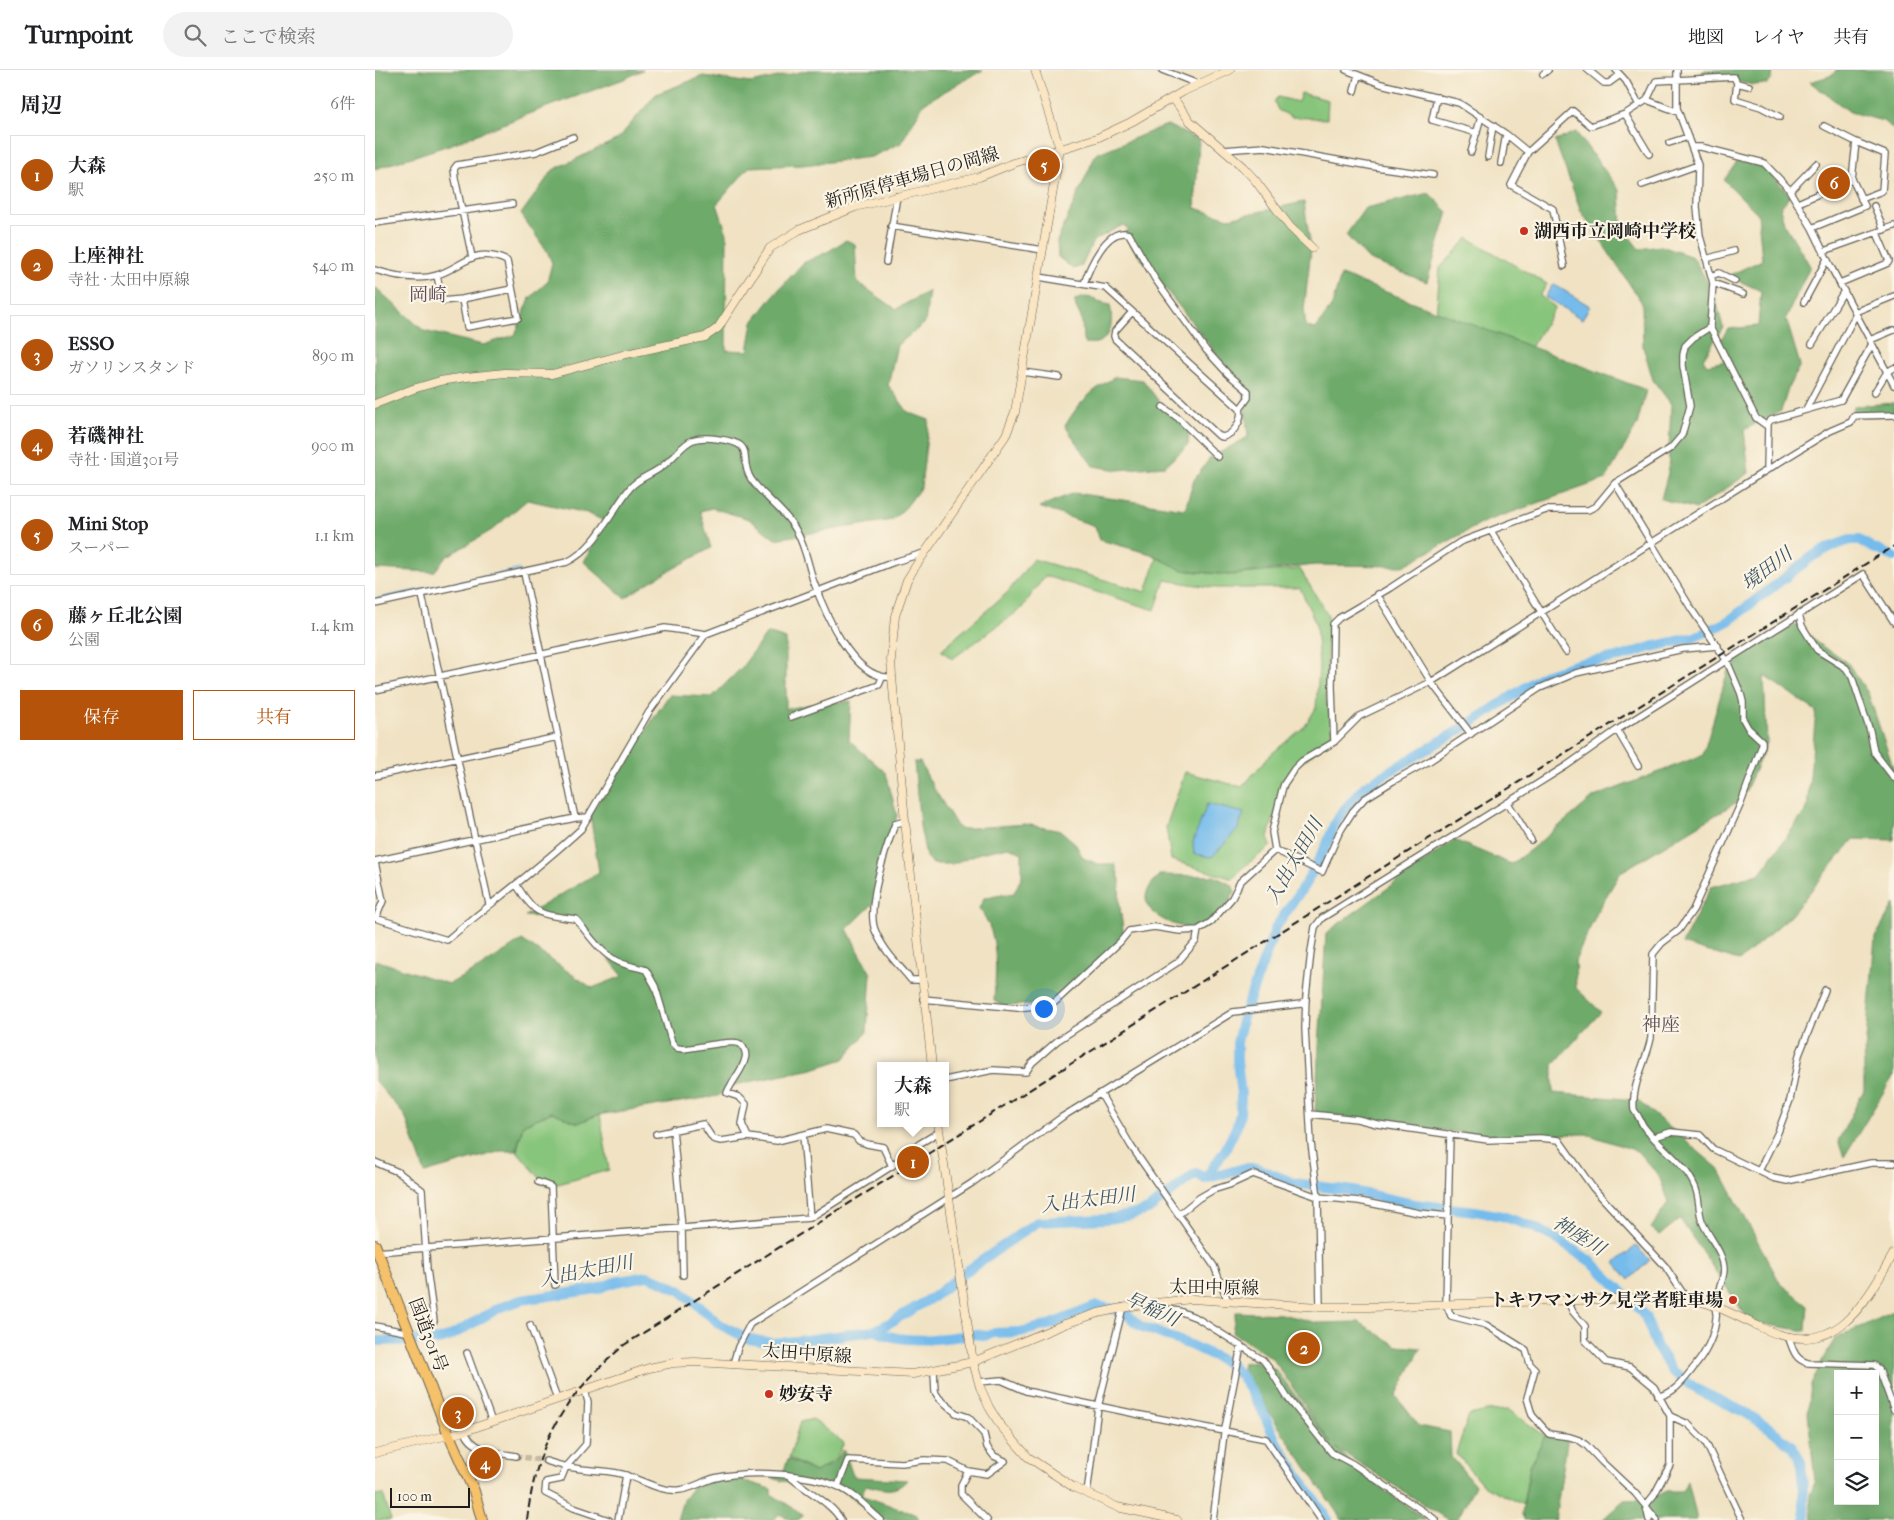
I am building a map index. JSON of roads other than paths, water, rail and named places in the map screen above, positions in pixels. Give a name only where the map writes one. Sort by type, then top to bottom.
[{"type":"highway","name":"国道301号","points":[[376,1249],[449,1435],[474,1492],[483,1520]]},
{"type":"main road","points":[[931,1062],[923,999],[891,678],[895,616],[907,580],[1006,435],[1015,412],[1060,149],[1035,70]]},
{"type":"main road","name":"新所原停車場日の岡線","points":[[375,404],[440,381],[466,376],[505,373],[552,374],[626,354],[694,341],[705,337],[719,328],[769,248],[788,236],[855,207],[897,196],[945,187],[1111,133],[1198,84],[1230,70]]},
{"type":"main road","points":[[1173,98],[1190,121],[1255,180],[1290,227],[1312,248]]},
{"type":"main road","points":[[939,1128],[973,1362],[989,1407],[1000,1425],[1028,1457],[1073,1487],[1117,1507],[1177,1520]]},
{"type":"main road","name":"太田中原線","points":[[375,1453],[465,1431],[649,1368],[673,1363],[695,1362],[913,1374],[973,1362],[1065,1324],[1098,1313],[1123,1307],[1193,1300],[1320,1307],[1667,1296],[1686,1298],[1715,1305],[1772,1332],[1788,1336],[1811,1338],[1824,1335],[1839,1328],[1855,1314],[1869,1295],[1894,1253]]},
{"type":"street","points":[[1163,70],[1198,84]]},
{"type":"street","points":[[1347,70],[1381,84],[1459,103],[1506,134],[1528,152]]},
{"type":"street","points":[[1588,70],[1604,83],[1609,83],[1618,72],[1626,81],[1639,105]]},
{"type":"street","points":[[1677,70],[1678,112],[1698,165],[1697,207],[1700,236],[1713,283],[1710,327],[1756,418],[1767,426]]},
{"type":"street","points":[[1354,91],[1358,74]]},
{"type":"street","points":[[1564,266],[1553,209],[1511,185],[1528,152],[1573,111],[1591,126],[1625,114],[1647,100],[1656,81],[1734,77],[1737,82],[1749,86]]},
{"type":"street","points":[[1737,82],[1735,98],[1780,117]]},
{"type":"street","points":[[1437,97],[1432,120],[1477,133]]},
{"type":"street","points":[[1647,100],[1678,112]]},
{"type":"street","points":[[1625,114],[1649,154]]},
{"type":"street","points":[[1471,152],[1481,117]]},
{"type":"street","points":[[1488,156],[1493,125]]},
{"type":"street","points":[[1825,126],[1885,154],[1882,190],[1861,199]]},
{"type":"street","points":[[1501,163],[1506,134]]},
{"type":"street","points":[[472,257],[455,178],[454,170],[457,165],[536,152],[573,137]]},
{"type":"street","points":[[1669,144],[1688,137]]},
{"type":"street","points":[[1812,228],[1865,206],[1852,179],[1856,142]]},
{"type":"street","points":[[1223,150],[1264,147],[1433,175]]},
{"type":"street","points":[[1692,147],[1701,147],[1764,163],[1790,191],[1812,228],[1894,385]]},
{"type":"street","points":[[1790,191],[1816,164]]},
{"type":"street","points":[[1642,185],[1698,165]]},
{"type":"street","points":[[1798,203],[1852,179]]},
{"type":"street","points":[[885,262],[897,196]]},
{"type":"street","points":[[375,223],[512,204]]},
{"type":"street","points":[[1874,206],[1884,230]]},
{"type":"street","points":[[891,226],[1043,250]]},
{"type":"street","points":[[1824,251],[1894,226]]},
{"type":"street","points":[[1084,284],[1104,244],[1121,233],[1129,234],[1155,280],[1206,350],[1228,374],[1248,391],[1248,398],[1240,409],[1240,421],[1226,437],[1219,436],[1115,339],[1115,331],[1132,312]]},
{"type":"street","points":[[1840,284],[1889,263],[1877,233]]},
{"type":"street","points":[[1706,259],[1734,251]]},
{"type":"street","points":[[375,270],[393,276],[416,277],[437,275],[472,257],[490,254],[507,261],[518,318],[467,327],[462,299]]},
{"type":"street","points":[[1804,302],[1827,259]]},
{"type":"street","points":[[1711,276],[1719,273],[1735,281]]},
{"type":"street","points":[[437,275],[443,301],[512,289]]},
{"type":"street","points":[[1039,277],[1106,288],[1240,409]]},
{"type":"street","points":[[1713,283],[1743,294]]},
{"type":"street","points":[[1812,344],[1844,291]]},
{"type":"street","points":[[1806,409],[1855,313],[1894,296]]},
{"type":"street","points":[[1333,742],[1333,624],[1339,618],[1460,542],[1546,510],[1588,510],[1596,506],[1615,483],[1671,448],[1680,440],[1689,406],[1683,366],[1685,346],[1693,338],[1710,327]]},
{"type":"street","points":[[1767,470],[1767,426],[1771,420],[1841,400],[1871,342],[1894,330]]},
{"type":"street","points":[[1874,393],[1887,372],[1894,368]]},
{"type":"street","points":[[1023,372],[1059,377]]},
{"type":"street","points":[[1163,407],[1178,418],[1218,457]]},
{"type":"street","points":[[1275,850],[1272,832],[1283,784],[1294,768],[1333,742],[1360,716],[1431,682],[1830,431],[1851,422],[1854,416],[1894,414]]},
{"type":"street","points":[[375,604],[524,572],[577,558],[587,548],[631,486],[665,464],[684,444],[692,439],[706,437],[725,439],[740,444],[746,454],[746,468],[755,485],[782,510],[796,529],[804,547],[817,591],[835,629],[859,665],[882,678],[891,678]]},
{"type":"street","points":[[1615,483],[1692,610],[1727,661],[1741,694],[1743,702],[1741,714],[1743,719],[1762,741],[1741,803],[1693,910],[1679,930],[1662,943],[1653,954],[1651,1038],[1649,1050],[1635,1089],[1633,1103],[1643,1126],[1688,1175],[1695,1187],[1701,1220],[1721,1256],[1724,1267],[1715,1305],[1717,1317],[1712,1337],[1702,1358],[1672,1391],[1658,1396]]},
{"type":"street","points":[[1491,531],[1566,652]]},
{"type":"street","points":[[375,690],[665,628],[706,634],[894,562],[924,554]]},
{"type":"street","points":[[524,572],[575,818]]},
{"type":"street","points":[[1320,1307],[1318,1197],[1311,1143],[1305,1028],[1306,1000],[1315,927],[1322,918],[1566,766],[1617,730],[1863,574],[1894,622]]},
{"type":"street","points":[[1377,594],[1431,682],[1471,734]]},
{"type":"street","points":[[422,595],[489,904]]},
{"type":"street","points":[[1799,614],[1802,626],[1817,650],[1846,668],[1852,677],[1870,731],[1874,752],[1894,778]]},
{"type":"street","points":[[589,817],[575,818],[375,862],[383,900],[375,918],[447,940],[489,904],[566,844],[581,830],[589,817],[649,712],[706,634]]},
{"type":"street","points":[[1275,850],[1322,872],[1339,833],[1353,811],[1364,800],[1431,760],[1540,688],[1576,673],[1683,649],[1718,646]]},
{"type":"street","points":[[791,717],[879,685],[882,678]]},
{"type":"street","points":[[1617,730],[1638,766]]},
{"type":"street","points":[[375,776],[558,737]]},
{"type":"street","points":[[1509,802],[1531,840]]},
{"type":"street","points":[[905,821],[895,824],[881,862],[873,912],[874,928],[885,949],[911,980],[921,980]]},
{"type":"street","points":[[923,999],[1018,1008],[1042,1007],[1054,1003],[1121,942],[1129,930],[1154,927],[1180,931],[1198,930],[1211,922],[1232,898],[1240,882],[1275,850]]},
{"type":"street","points":[[516,884],[531,908],[556,917],[576,919],[600,948],[614,960],[646,970],[655,986],[672,1043],[677,1048],[684,1049],[729,1043],[737,1043],[741,1046],[746,1052],[745,1061],[727,1093],[739,1097],[746,1104],[742,1124],[748,1137]]},
{"type":"street","points":[[949,1079],[993,1070],[1026,1072],[1032,1063],[1057,1041],[1178,962],[1196,941],[1198,930]]},
{"type":"street","points":[[1759,1171],[1791,1100],[1799,1055],[1825,990]]},
{"type":"street","points":[[733,1364],[738,1347],[749,1324],[972,1183],[1062,1117],[1233,1012],[1301,1004],[1306,1000]]},
{"type":"street","points":[[1101,1093],[1131,1146],[1214,1266],[1228,1301]]},
{"type":"street","points":[[1310,1114],[1357,1119],[1377,1124],[1488,1140],[1540,1138],[1559,1140],[1593,1188],[1665,1266],[1686,1298]]},
{"type":"street","points":[[656,1134],[703,1124],[713,1139],[721,1141],[748,1137],[777,1141],[826,1129],[854,1136],[859,1141],[883,1147],[892,1166]]},
{"type":"street","points":[[376,1249],[427,1248],[810,1218],[892,1166],[939,1128]]},
{"type":"street","points":[[673,1130],[682,1228],[683,1275]]},
{"type":"street","points":[[1654,1137],[1671,1132],[1700,1135],[1713,1148],[1773,1178],[1793,1180],[1871,1163],[1894,1164]]},
{"type":"street","points":[[1450,1134],[1446,1304],[1451,1316],[1486,1325],[1526,1350],[1530,1364],[1535,1369],[1527,1398],[1532,1415],[1549,1434],[1571,1437],[1586,1445],[1646,1505],[1657,1520]]},
{"type":"street","points":[[803,1135],[810,1218]]},
{"type":"street","points":[[375,1162],[398,1172],[422,1190],[427,1269],[434,1321]]},
{"type":"street","points":[[1178,1215],[1199,1198],[1213,1190],[1253,1174],[1318,1197],[1359,1201],[1419,1213],[1448,1216]]},
{"type":"street","points":[[538,1182],[551,1187],[555,1285]]},
{"type":"street","points":[[1567,1300],[1573,1312],[1585,1326],[1585,1340],[1599,1356],[1607,1362],[1630,1367],[1654,1387],[1670,1416],[1669,1465],[1654,1495],[1646,1505],[1649,1520]]},
{"type":"street","points":[[1145,1304],[1160,1309],[1179,1311],[1197,1318],[1263,1360],[1287,1397],[1332,1452],[1436,1520]]},
{"type":"street","points":[[1087,1494],[1098,1406],[1123,1307]]},
{"type":"street","points":[[531,1325],[557,1399]]},
{"type":"street","points":[[375,1326],[409,1332]]},
{"type":"street","points":[[1788,1336],[1795,1355],[1801,1361],[1808,1363],[1874,1365],[1879,1369],[1894,1410]]},
{"type":"street","points":[[1213,1520],[1225,1431],[1241,1346]]},
{"type":"street","points":[[467,1353],[492,1422]]},
{"type":"street","points":[[838,1486],[849,1460],[902,1463],[924,1460],[947,1462],[968,1471],[987,1474],[1005,1461],[995,1456],[987,1447],[984,1434],[968,1417],[956,1413],[939,1398],[935,1392],[933,1370]]},
{"type":"street","points":[[979,1382],[1001,1380],[1026,1391],[1266,1439],[1321,1520]]},
{"type":"street","points":[[585,1390],[588,1402],[586,1444],[566,1467],[561,1479],[546,1482],[545,1492],[574,1508],[609,1520]]},
{"type":"street","points":[[1670,1416],[1688,1424],[1705,1441],[1742,1520]]},
{"type":"street","points":[[465,1431],[466,1437],[482,1448],[517,1456]]},
{"type":"street","points":[[546,1461],[566,1467],[606,1470],[664,1489],[679,1490],[715,1478],[790,1474],[838,1486],[881,1520]]},
{"type":"street","points":[[968,1471],[961,1485],[961,1494],[987,1520]]},
{"type":"street","points":[[618,1520],[626,1475]]},
{"type":"street","points":[[788,1475],[799,1486],[834,1510],[841,1520]]},
{"type":"water","points":[[1553,284],[1590,306],[1582,319],[1545,297]]},
{"type":"water","points":[[1207,804],[1244,813],[1238,829],[1212,857],[1194,854],[1193,842]]},
{"type":"water","points":[[1636,1246],[1650,1260],[1629,1280],[1615,1263]]},
{"type":"waterway","name":"入出太田川","points":[[1205,1179],[1225,1150],[1237,1126],[1241,1095],[1237,1043],[1243,1017],[1276,927],[1306,883],[1327,844],[1334,825],[1344,810],[1365,786],[1473,722],[1544,675],[1578,664],[1624,656],[1651,647],[1692,638],[1711,630],[1730,620],[1813,556],[1830,547],[1850,540],[1859,540],[1894,557]]},
{"type":"waterway","points":[[375,599],[519,570]]},
{"type":"waterway","name":"神座川","points":[[1205,1179],[1244,1168],[1257,1168],[1294,1183],[1352,1191],[1414,1204],[1502,1216],[1531,1226],[1555,1238],[1593,1263],[1645,1316],[1657,1347],[1672,1371],[1698,1390],[1746,1413],[1792,1446],[1801,1461],[1805,1520]]},
{"type":"waterway","name":"入出太田川","points":[[375,1341],[439,1340],[449,1337],[499,1308],[521,1300],[597,1289],[615,1282],[647,1276],[681,1291],[721,1325],[749,1339],[772,1343],[873,1331],[933,1297],[1037,1222],[1107,1219],[1131,1215],[1148,1210],[1196,1173],[1205,1179]]},
{"type":"waterway","name":"早稲川","points":[[875,1330],[898,1338],[925,1340],[977,1334],[984,1336],[994,1333],[1020,1332],[1049,1325],[1097,1306],[1123,1311],[1140,1326],[1190,1345],[1232,1366],[1244,1380],[1261,1408],[1277,1443],[1328,1520]]},
{"type":"tunnel","points":[[516,1456],[546,1461]]},
{"type":"railway","points":[[527,1520],[538,1466],[546,1443],[557,1422],[585,1383],[624,1345],[1894,546]]},
{"type":"place","name":"Mini Stop","points":[[1044,165]]},
{"type":"place","name":"藤ヶ丘北公園","points":[[1834,183]]},
{"type":"place","name":"湖西市立岡崎中学校","points":[[1524,231]]},
{"type":"place","name":"大森","points":[[913,1162]]},
{"type":"place","name":"トキワマンサク見学者駐車場","points":[[1733,1300]]},
{"type":"place","name":"上座神社","points":[[1304,1348]]},
{"type":"place","name":"妙安寺","points":[[769,1394]]},
{"type":"place","name":"ESSO","points":[[458,1413]]},
{"type":"place","name":"若磯神社","points":[[485,1463]]},
{"type":"district","name":"岡崎","points":[[428,295]]},
{"type":"district","name":"神座","points":[[1661,1025]]},
{"type":"water label","name":"境田川","points":[[1767,569]]}]
